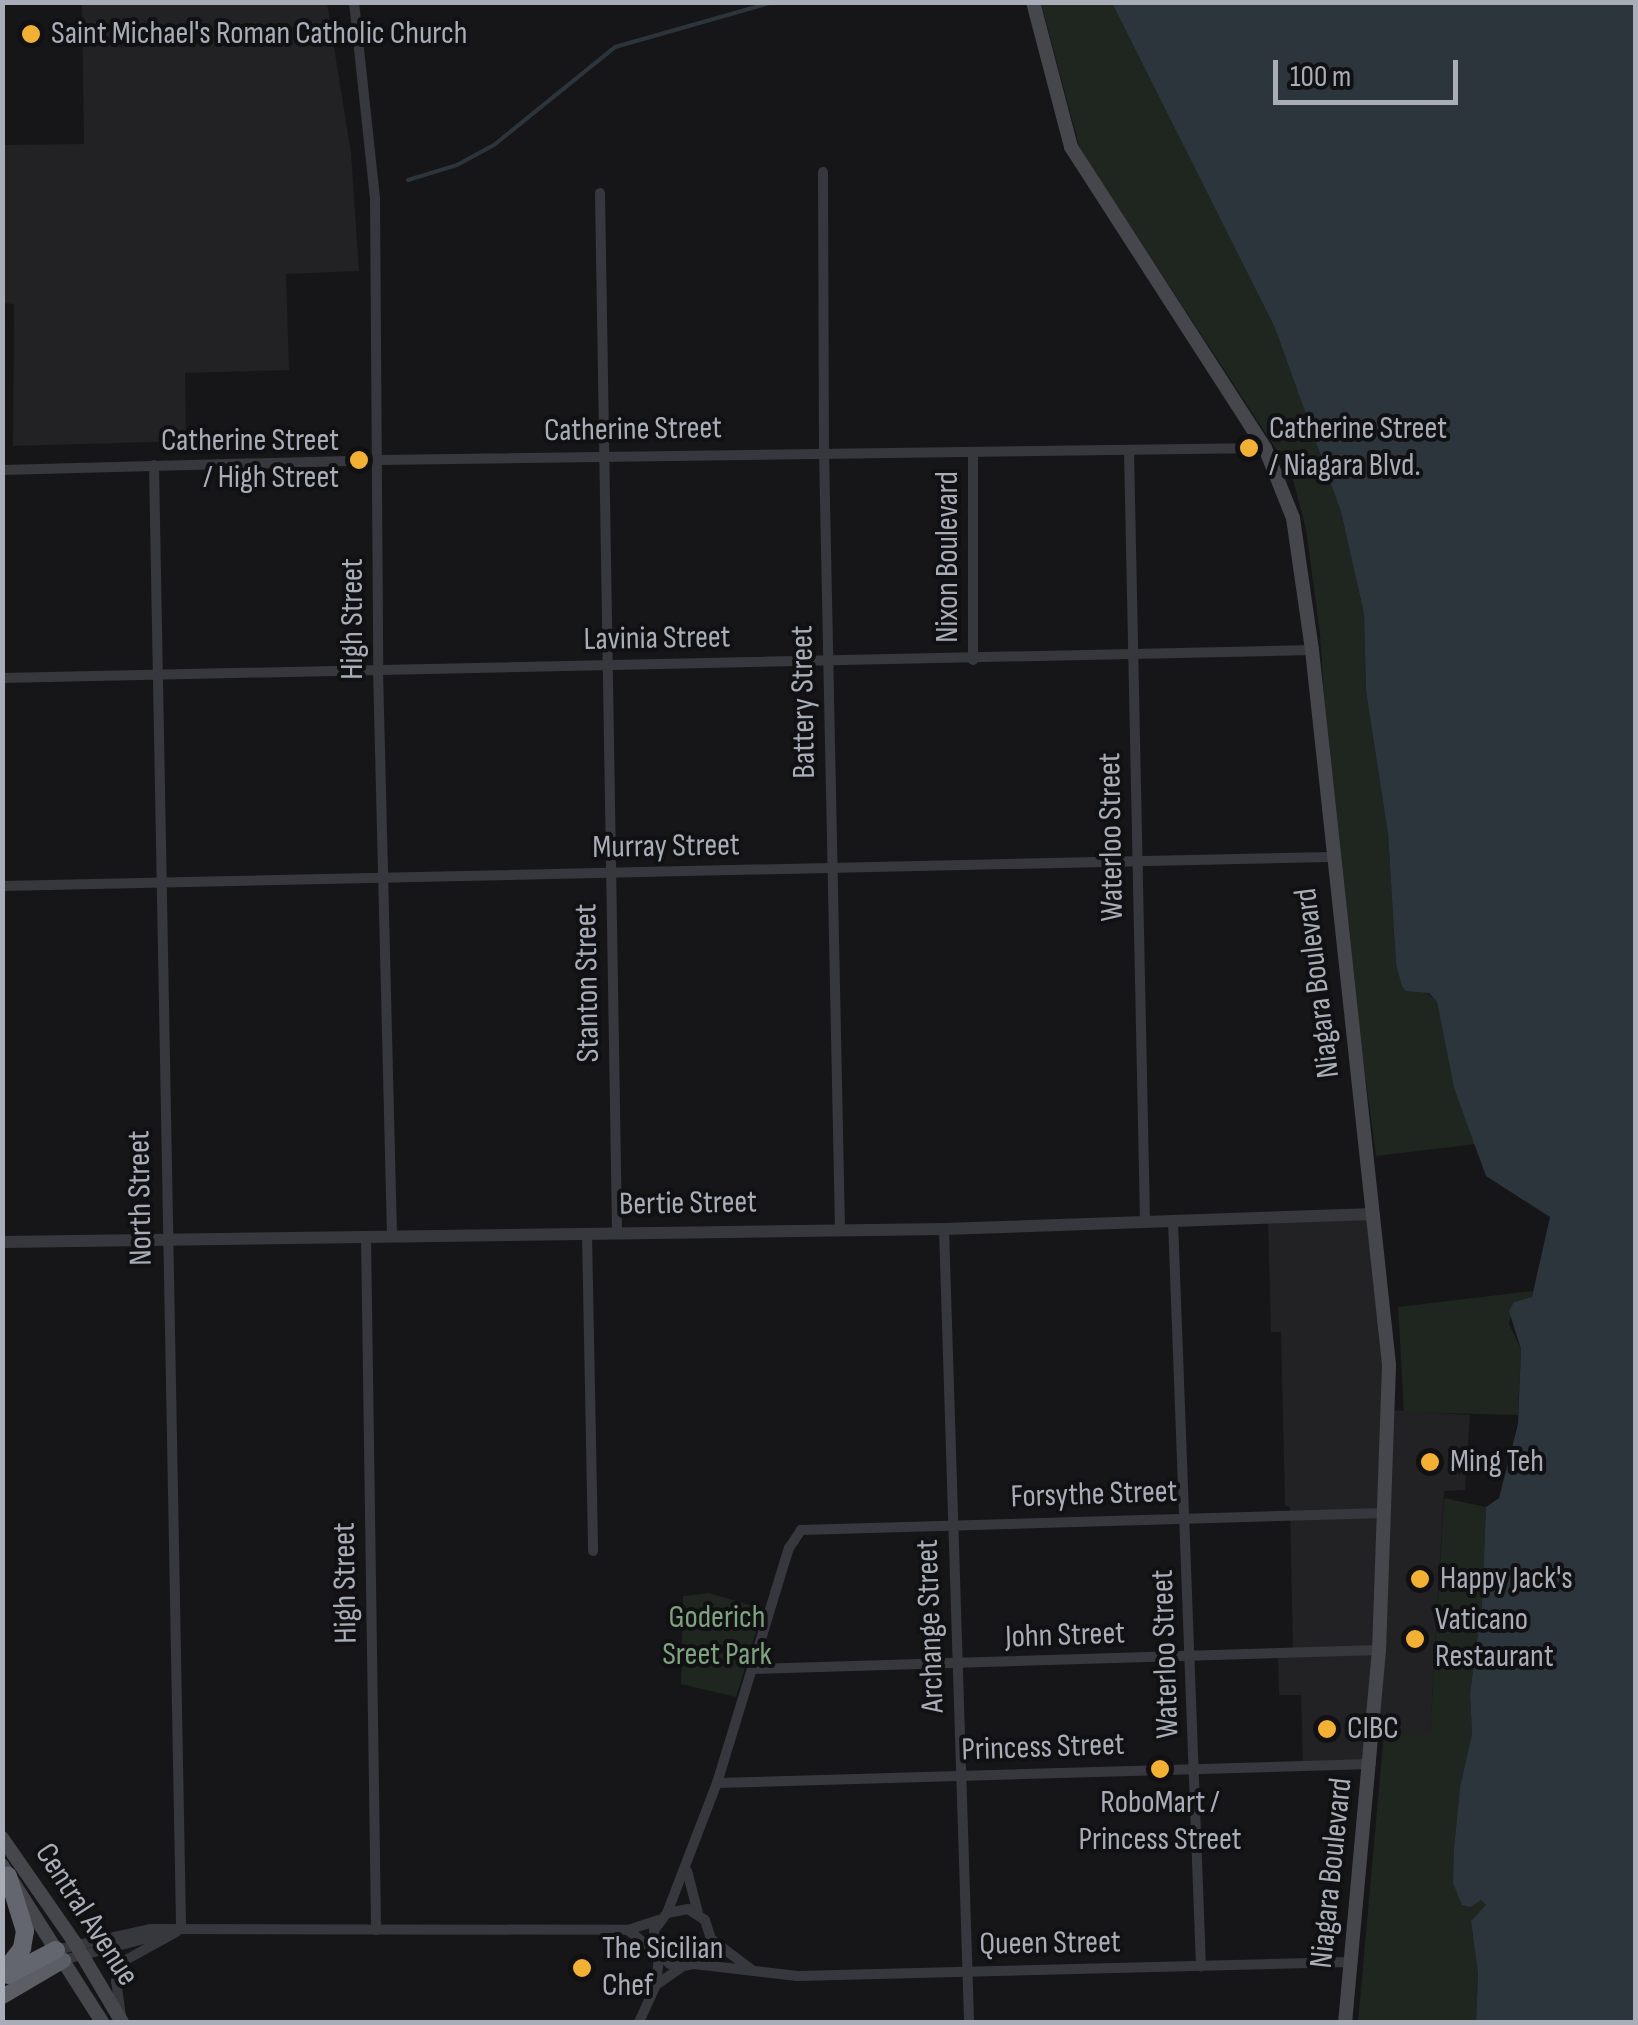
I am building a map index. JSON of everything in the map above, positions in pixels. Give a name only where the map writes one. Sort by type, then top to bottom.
[{"type":"highway","points":[[2,1976],[22,1948],[26,1931],[5,1870]]},
{"type":"highway","points":[[2,1976],[60,1955]]},
{"type":"highway","points":[[2,1996],[60,1955]]},
{"type":"main road","name":"Niagara Boulevard","points":[[1033,2],[1072,147],[1265,448],[1293,518],[1312,650],[1331,857],[1389,1365],[1379,1650],[1345,2022]]},
{"type":"main road","name":"Central Avenue","points":[[2,1838],[78,1948],[122,2022]]},
{"type":"main road","name":"Central Avenue","points":[[5,1870],[102,2022]]},
{"type":"street","name":"High Street","points":[[354,2],[375,198],[378,670],[392,1236]]},
{"type":"street","name":"Battery Street","points":[[824,172],[824,452],[840,1230]]},
{"type":"street","name":"Stanton Street","points":[[600,193],[617,1232]]},
{"type":"street","name":"Catherine Street","points":[[2,470],[824,452],[972,454],[1265,448]]},
{"type":"street","name":"Waterloo Street","points":[[1129,450],[1145,1222]]},
{"type":"street","name":"Nixon Boulevard","points":[[972,454],[973,660]]},
{"type":"street","name":"North Street","points":[[154,465],[181,1929]]},
{"type":"street","name":"Lavinia Street","points":[[2,678],[1312,650]]},
{"type":"street","name":"Murray Street","points":[[2,886],[384,876],[832,871],[1331,857]]},
{"type":"street","name":"Bertie Street","points":[[2,1242],[944,1228],[1374,1214]]},
{"type":"street","name":"Waterloo Street","points":[[1173,1221],[1201,1966]]},
{"type":"street","name":"Archange Street","points":[[944,1228],[968,2022]]},
{"type":"street","points":[[587,1232],[592,1551]]},
{"type":"street","name":"High Street","points":[[366,1236],[376,1930]]},
{"type":"street","name":"Forsythe Street","points":[[752,1669],[789,1548],[805,1530],[1385,1513]]},
{"type":"street","name":"John Street","points":[[752,1669],[1379,1650]]},
{"type":"street","points":[[639,2022],[656,1985],[658,1953],[654,1930],[686,1870],[752,1669]]},
{"type":"street","name":"Princess Street","points":[[716,1782],[1371,1764]]},
{"type":"street","points":[[656,1985],[702,1958],[711,1940],[710,1929],[698,1913],[686,1870]]},
{"type":"street","points":[[60,1955],[78,1948],[181,1929],[628,1930],[688,1909],[698,1913]]},
{"type":"street","points":[[122,2022],[116,1981],[124,1961],[134,1951],[181,1929]]},
{"type":"street","points":[[628,1930],[658,1953],[688,1965]]},
{"type":"street","name":"Queen Street","points":[[711,1940],[752,1970]]},
{"type":"street","name":"Queen Street","points":[[688,1965],[796,1976],[1350,1962]]},
{"type":"shaded area","points":[[82,3],[327,3],[351,153],[359,271],[286,274],[289,370],[185,373],[186,441],[13,446],[14,304],[2,303],[3,145],[84,144]]},
{"type":"shaded area","points":[[1112,3],[1635,3],[1635,2022],[1476,2022],[1478,1974],[1471,1921],[1486,1905],[1481,1900],[1470,1907],[1462,1905],[1453,1883],[1454,1848],[1460,1787],[1472,1734],[1470,1693],[1482,1605],[1486,1507],[1499,1498],[1518,1424],[1521,1349],[1509,1311],[1514,1302],[1532,1297],[1550,1217],[1486,1176],[1454,1088],[1437,1002],[1429,993],[1406,991],[1402,986],[1396,964],[1388,834],[1366,691],[1364,614],[1341,512],[1275,328]]},
{"type":"shaded area","points":[[1374,1214],[1389,1410],[1470,1415],[1465,1490],[1444,1491],[1430,1736],[1374,1731],[1371,1764],[1303,1766],[1301,1695],[1279,1695],[1278,1654],[1293,1653],[1290,1507],[1285,1506],[1281,1332],[1271,1332],[1268,1218]]},
{"type":"green space","points":[[1041,3],[1112,3],[1275,328],[1341,512],[1364,614],[1366,691],[1388,834],[1396,964],[1437,1002],[1454,1088],[1476,1144],[1376,1156],[1334,843],[1320,635],[1306,529],[1291,472],[1080,149]]},
{"type":"green space","points":[[1533,1291],[1531,1298],[1514,1302],[1509,1324],[1521,1349],[1518,1415],[1404,1412],[1398,1307]]},
{"type":"green space","points":[[1444,1498],[1486,1507],[1482,1605],[1470,1693],[1472,1734],[1460,1787],[1454,1848],[1486,1906],[1471,1921],[1478,1974],[1476,2022],[1358,2022],[1384,1732],[1430,1735]]},
{"type":"green space","name":"Goderich Sreet Park","points":[[709,1593],[763,1609],[736,1697],[681,1684],[683,1596]]},
{"type":"waterway","points":[[408,180],[457,165],[494,145],[615,47],[773,2]]},
{"type":"place","name":"Saint Michael's Roman Catholic Church","points":[[31,34]]},
{"type":"place","name":"Catherine Street / Niagara Blvd.","points":[[1249,448]]},
{"type":"place","name":"Catherine Street / High Street","points":[[359,460]]},
{"type":"place","name":"Ming Teh","points":[[1430,1462]]},
{"type":"place","name":"Happy Jack's","points":[[1420,1579]]},
{"type":"place","name":"Vaticano Restaurant","points":[[1415,1639]]},
{"type":"place","name":"CIBC","points":[[1327,1729]]},
{"type":"place","name":"RoboMart / Princess Street","points":[[1160,1769]]},
{"type":"place","name":"The Sicilian Chef","points":[[582,1968]]}]
